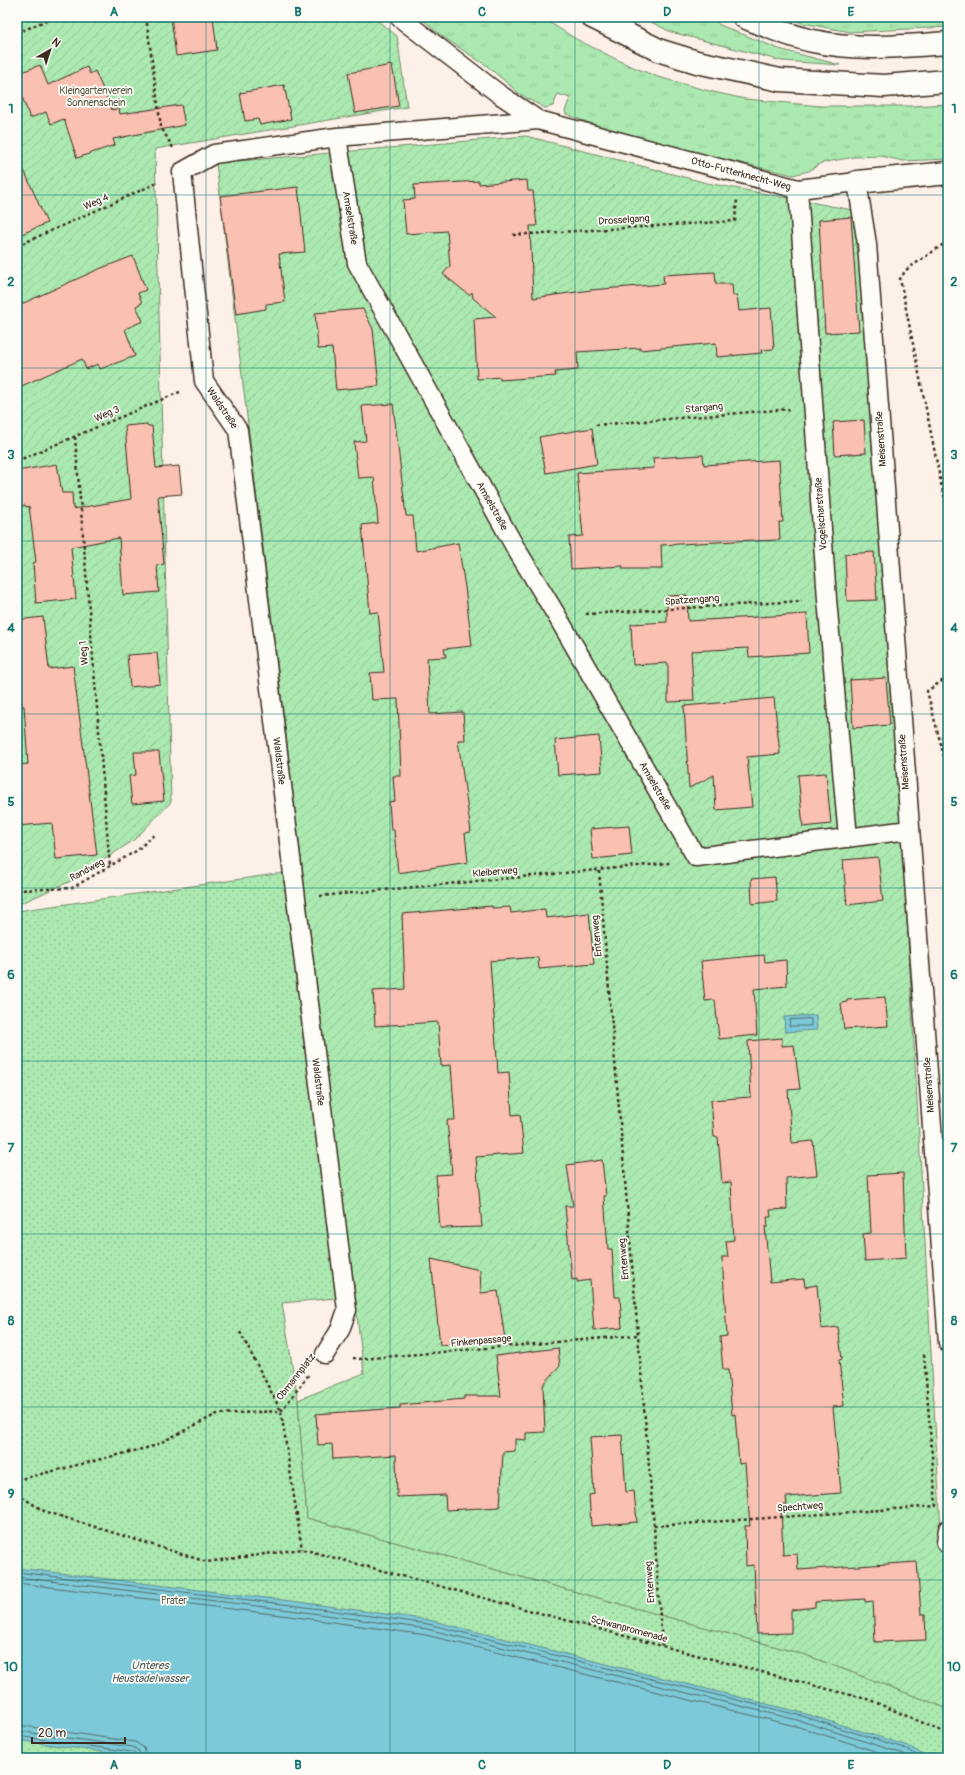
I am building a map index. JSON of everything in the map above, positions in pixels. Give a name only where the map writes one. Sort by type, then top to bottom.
[{"type":"main road","points":[[592,17],[661,51],[697,62],[780,80],[884,86],[948,81]]},
{"type":"main road","points":[[744,17],[813,41],[848,46],[878,48],[948,43]]},
{"type":"main road","name":"Otto-Futterknecht-Weg","points":[[857,182],[948,174]]},
{"type":"lane","points":[[399,17],[498,94],[538,120]]},
{"type":"lane","points":[[182,172],[214,154],[337,137],[538,120]]},
{"type":"lane","name":"Otto-Futterknecht-Weg","points":[[538,120],[798,189],[857,182]]},
{"type":"lane","name":"Amselstraße","points":[[337,137],[356,263],[515,547],[557,616],[696,857]]},
{"type":"lane","name":"Waldstraße","points":[[182,172],[204,381],[238,430],[347,1310],[340,1330],[325,1354]]},
{"type":"lane","name":"Meisenstraße","points":[[857,182],[867,244],[948,1343]]},
{"type":"lane","name":"Vogelscharstraße","points":[[798,189],[827,599],[848,838]]},
{"type":"lane","points":[[696,857],[909,830]]},
{"type":"path","points":[[17,33],[54,17]]},
{"type":"path","points":[[146,17],[161,127],[177,156],[182,172]]},
{"type":"path","name":"Weg 4","points":[[17,246],[182,172]]},
{"type":"path","name":"Drosselgang","points":[[513,235],[735,221]]},
{"type":"path","points":[[948,241],[906,270],[900,279],[942,488],[948,509]]},
{"type":"path","name":"Weg 3","points":[[17,461],[204,381]]},
{"type":"path","name":"Stargang","points":[[596,425],[813,407]]},
{"type":"path","name":"Weg 1","points":[[75,437],[110,867]]},
{"type":"path","name":"Spatzengang","points":[[557,616],[827,599]]},
{"type":"path","points":[[948,677],[927,691],[948,772]]},
{"type":"path","name":"Randweg","points":[[17,890],[72,888],[136,852],[154,835]]},
{"type":"path","name":"Kleiberweg","points":[[295,896],[306,897],[599,871],[676,862],[696,857]]},
{"type":"path","name":"Entenweg","points":[[599,871],[654,1526],[662,1646]]},
{"type":"path","points":[[17,1494],[44,1511],[207,1562],[302,1549],[281,1410],[240,1332]]},
{"type":"path","name":"Finkenpassage","points":[[325,1354],[361,1359],[638,1335]]},
{"type":"path","name":"Obmannplatz","points":[[281,1410],[325,1354]]},
{"type":"path","points":[[17,1480],[154,1446],[216,1414],[281,1410]]},
{"type":"path","name":"Spechtweg","points":[[654,1526],[942,1505]]},
{"type":"path","points":[[947,1539],[948,1620]]},
{"type":"path","name":"Schwanpromenade","points":[[302,1549],[662,1646],[870,1700],[948,1734]]},
{"type":"green space","name":"Kleingartenverein Sonnenschein","points":[[17,17],[373,17],[397,36],[407,107],[155,149],[171,802],[134,840],[73,880],[17,905]]},
{"type":"green space","points":[[420,17],[541,17],[576,39],[628,65],[658,77],[745,99],[820,106],[911,106],[948,104],[948,159],[903,161],[881,156],[854,157],[821,163],[809,171],[793,175],[676,148],[602,128],[566,114],[565,111],[570,98],[558,94],[553,106],[545,108],[521,95],[487,66],[443,37]]},
{"type":"green space","points":[[641,17],[710,17],[720,25],[779,49],[840,65],[782,61],[671,32]]},
{"type":"green space","points":[[786,17],[948,17],[948,27],[850,32],[802,23]]},
{"type":"green space","points":[[526,136],[707,183],[858,211],[902,830],[942,1549],[948,1549],[948,1711],[941,1706],[806,1655],[307,1518],[298,1400],[364,1373],[216,163]]},
{"type":"green space","name":"Prater","points":[[283,873],[336,1298],[282,1303],[298,1400],[307,1518],[806,1655],[941,1706],[948,1711],[948,1758],[17,1758],[17,911]]},
{"type":"water","points":[[816,1015],[817,1030],[785,1032],[784,1017]]},
{"type":"water","name":"Unteres Heustadelwasser","points":[[17,1568],[291,1601],[429,1620],[803,1713],[908,1746],[928,1758],[145,1758],[17,1740]]},
{"type":"building","points":[[171,17],[213,17],[217,50],[176,56]]},
{"type":"building","points":[[40,65],[48,85],[87,67],[90,74],[95,71],[112,110],[119,108],[120,114],[181,105],[185,125],[113,139],[115,145],[77,158],[64,119],[51,124],[46,112],[30,118],[17,83],[17,74]]},
{"type":"building","points":[[392,65],[399,106],[355,113],[348,73]]},
{"type":"building","points":[[284,85],[291,119],[260,125],[258,119],[245,121],[240,93]]},
{"type":"building","points":[[17,154],[47,223],[17,236]]},
{"type":"building","points":[[527,180],[528,191],[533,191],[537,226],[530,226],[533,298],[591,290],[664,284],[663,275],[715,272],[716,284],[732,284],[733,296],[737,295],[739,311],[771,308],[774,349],[761,350],[762,353],[717,357],[716,343],[640,350],[640,348],[577,352],[578,370],[555,372],[556,376],[500,380],[500,377],[477,379],[474,319],[496,317],[473,298],[472,292],[469,295],[443,274],[450,266],[447,231],[406,234],[403,200],[415,199],[414,185],[479,181],[479,184]]},
{"type":"building","points":[[298,187],[305,252],[279,254],[285,302],[266,304],[266,309],[236,314],[220,196]]},
{"type":"building","points":[[851,217],[859,331],[825,333],[819,220]]},
{"type":"building","points":[[133,256],[146,290],[138,293],[142,303],[136,306],[143,321],[125,329],[135,356],[100,369],[98,364],[86,369],[82,359],[17,388],[17,306],[99,269]]},
{"type":"building","points":[[363,309],[373,329],[379,386],[336,390],[332,348],[318,349],[315,313]]},
{"type":"building","points":[[393,404],[406,516],[413,516],[416,551],[458,543],[472,646],[444,649],[446,657],[427,658],[430,714],[463,712],[465,740],[458,740],[471,832],[465,833],[468,862],[398,873],[394,830],[391,830],[389,802],[395,801],[393,776],[401,776],[398,699],[372,700],[370,673],[384,672],[378,612],[370,613],[362,525],[378,523],[374,477],[358,478],[354,442],[366,441],[362,406]]},
{"type":"building","points":[[864,420],[866,453],[835,455],[833,422]]},
{"type":"building","points":[[147,424],[148,426],[152,426],[156,468],[179,466],[182,494],[158,496],[164,564],[157,565],[159,592],[123,595],[119,538],[71,547],[76,599],[36,603],[33,563],[36,562],[29,506],[26,507],[25,505],[17,507],[17,471],[57,464],[62,493],[72,493],[73,509],[131,499],[125,426]]},
{"type":"building","points":[[592,428],[597,464],[546,473],[539,437]]},
{"type":"building","points":[[703,455],[704,465],[779,460],[783,522],[779,522],[780,540],[661,545],[662,569],[623,569],[623,566],[571,569],[569,537],[583,536],[577,473],[654,468],[653,458]]},
{"type":"building","points":[[874,552],[877,600],[847,601],[845,554]]},
{"type":"building","points":[[687,595],[688,621],[807,614],[809,653],[749,657],[748,648],[691,651],[694,701],[668,702],[668,663],[633,665],[631,624],[667,622],[667,596]]},
{"type":"building","points":[[43,617],[49,669],[73,666],[97,855],[56,859],[52,823],[17,826],[17,765],[28,764],[24,706],[22,706],[17,665],[17,620]]},
{"type":"building","points":[[157,653],[160,684],[130,687],[127,655]]},
{"type":"building","points":[[886,678],[890,725],[853,728],[850,680]]},
{"type":"building","points":[[774,698],[780,754],[747,757],[752,807],[716,810],[714,775],[689,788],[684,706]]},
{"type":"building","points":[[599,736],[602,772],[558,775],[555,740]]},
{"type":"building","points":[[134,752],[159,752],[164,801],[132,804],[129,776],[136,775]]},
{"type":"building","points":[[826,773],[831,824],[803,827],[798,775]]},
{"type":"building","points":[[629,826],[632,855],[593,859],[590,829]]},
{"type":"building","points":[[878,857],[883,901],[847,905],[843,860]]},
{"type":"building","points":[[775,877],[777,901],[752,904],[751,879]]},
{"type":"building","points":[[492,906],[492,908],[510,907],[511,913],[545,909],[546,918],[589,913],[594,964],[539,969],[538,957],[490,961],[498,1073],[509,1072],[512,1115],[520,1114],[524,1153],[476,1157],[482,1227],[440,1228],[436,1175],[452,1174],[447,1120],[455,1120],[451,1065],[441,1066],[438,1022],[375,1026],[373,991],[405,989],[402,914]]},
{"type":"building","points":[[764,955],[765,962],[786,960],[787,986],[754,989],[757,1035],[719,1039],[715,1000],[705,1001],[701,961]]},
{"type":"building","points":[[885,997],[888,1026],[844,1029],[841,1003],[847,1002],[847,1000]]},
{"type":"building","points":[[782,1038],[782,1046],[794,1045],[800,1089],[788,1090],[792,1143],[813,1141],[817,1175],[786,1178],[787,1209],[770,1210],[771,1217],[767,1217],[768,1227],[765,1227],[770,1282],[804,1279],[805,1287],[817,1285],[821,1329],[838,1327],[842,1359],[839,1360],[844,1406],[833,1407],[841,1493],[786,1497],[787,1505],[781,1505],[783,1555],[797,1554],[798,1570],[917,1562],[921,1614],[925,1614],[926,1640],[875,1642],[873,1601],[865,1602],[865,1599],[815,1602],[815,1607],[791,1610],[791,1633],[757,1634],[754,1565],[746,1566],[745,1526],[750,1526],[745,1463],[739,1464],[735,1414],[732,1415],[728,1370],[723,1370],[720,1337],[727,1336],[722,1257],[728,1257],[726,1241],[734,1240],[731,1182],[722,1183],[718,1137],[714,1137],[711,1100],[751,1097],[748,1041]]},
{"type":"building","points":[[602,1160],[606,1196],[604,1196],[608,1249],[612,1249],[615,1297],[620,1297],[622,1328],[594,1330],[590,1280],[577,1282],[577,1279],[572,1280],[565,1206],[573,1206],[567,1165]]},
{"type":"building","points":[[903,1173],[906,1258],[865,1261],[863,1234],[871,1233],[868,1175]]},
{"type":"building","points":[[431,1259],[480,1270],[481,1293],[498,1291],[505,1340],[440,1345]]},
{"type":"building","points":[[558,1348],[560,1366],[543,1385],[545,1432],[526,1433],[526,1440],[515,1439],[515,1451],[503,1452],[500,1507],[446,1510],[445,1495],[397,1497],[396,1455],[333,1459],[332,1444],[318,1445],[316,1414],[400,1408],[400,1405],[464,1399],[464,1396],[501,1396],[496,1356]]},
{"type":"building","points":[[622,1435],[626,1492],[634,1491],[637,1522],[591,1526],[589,1495],[594,1494],[590,1437]]}]
